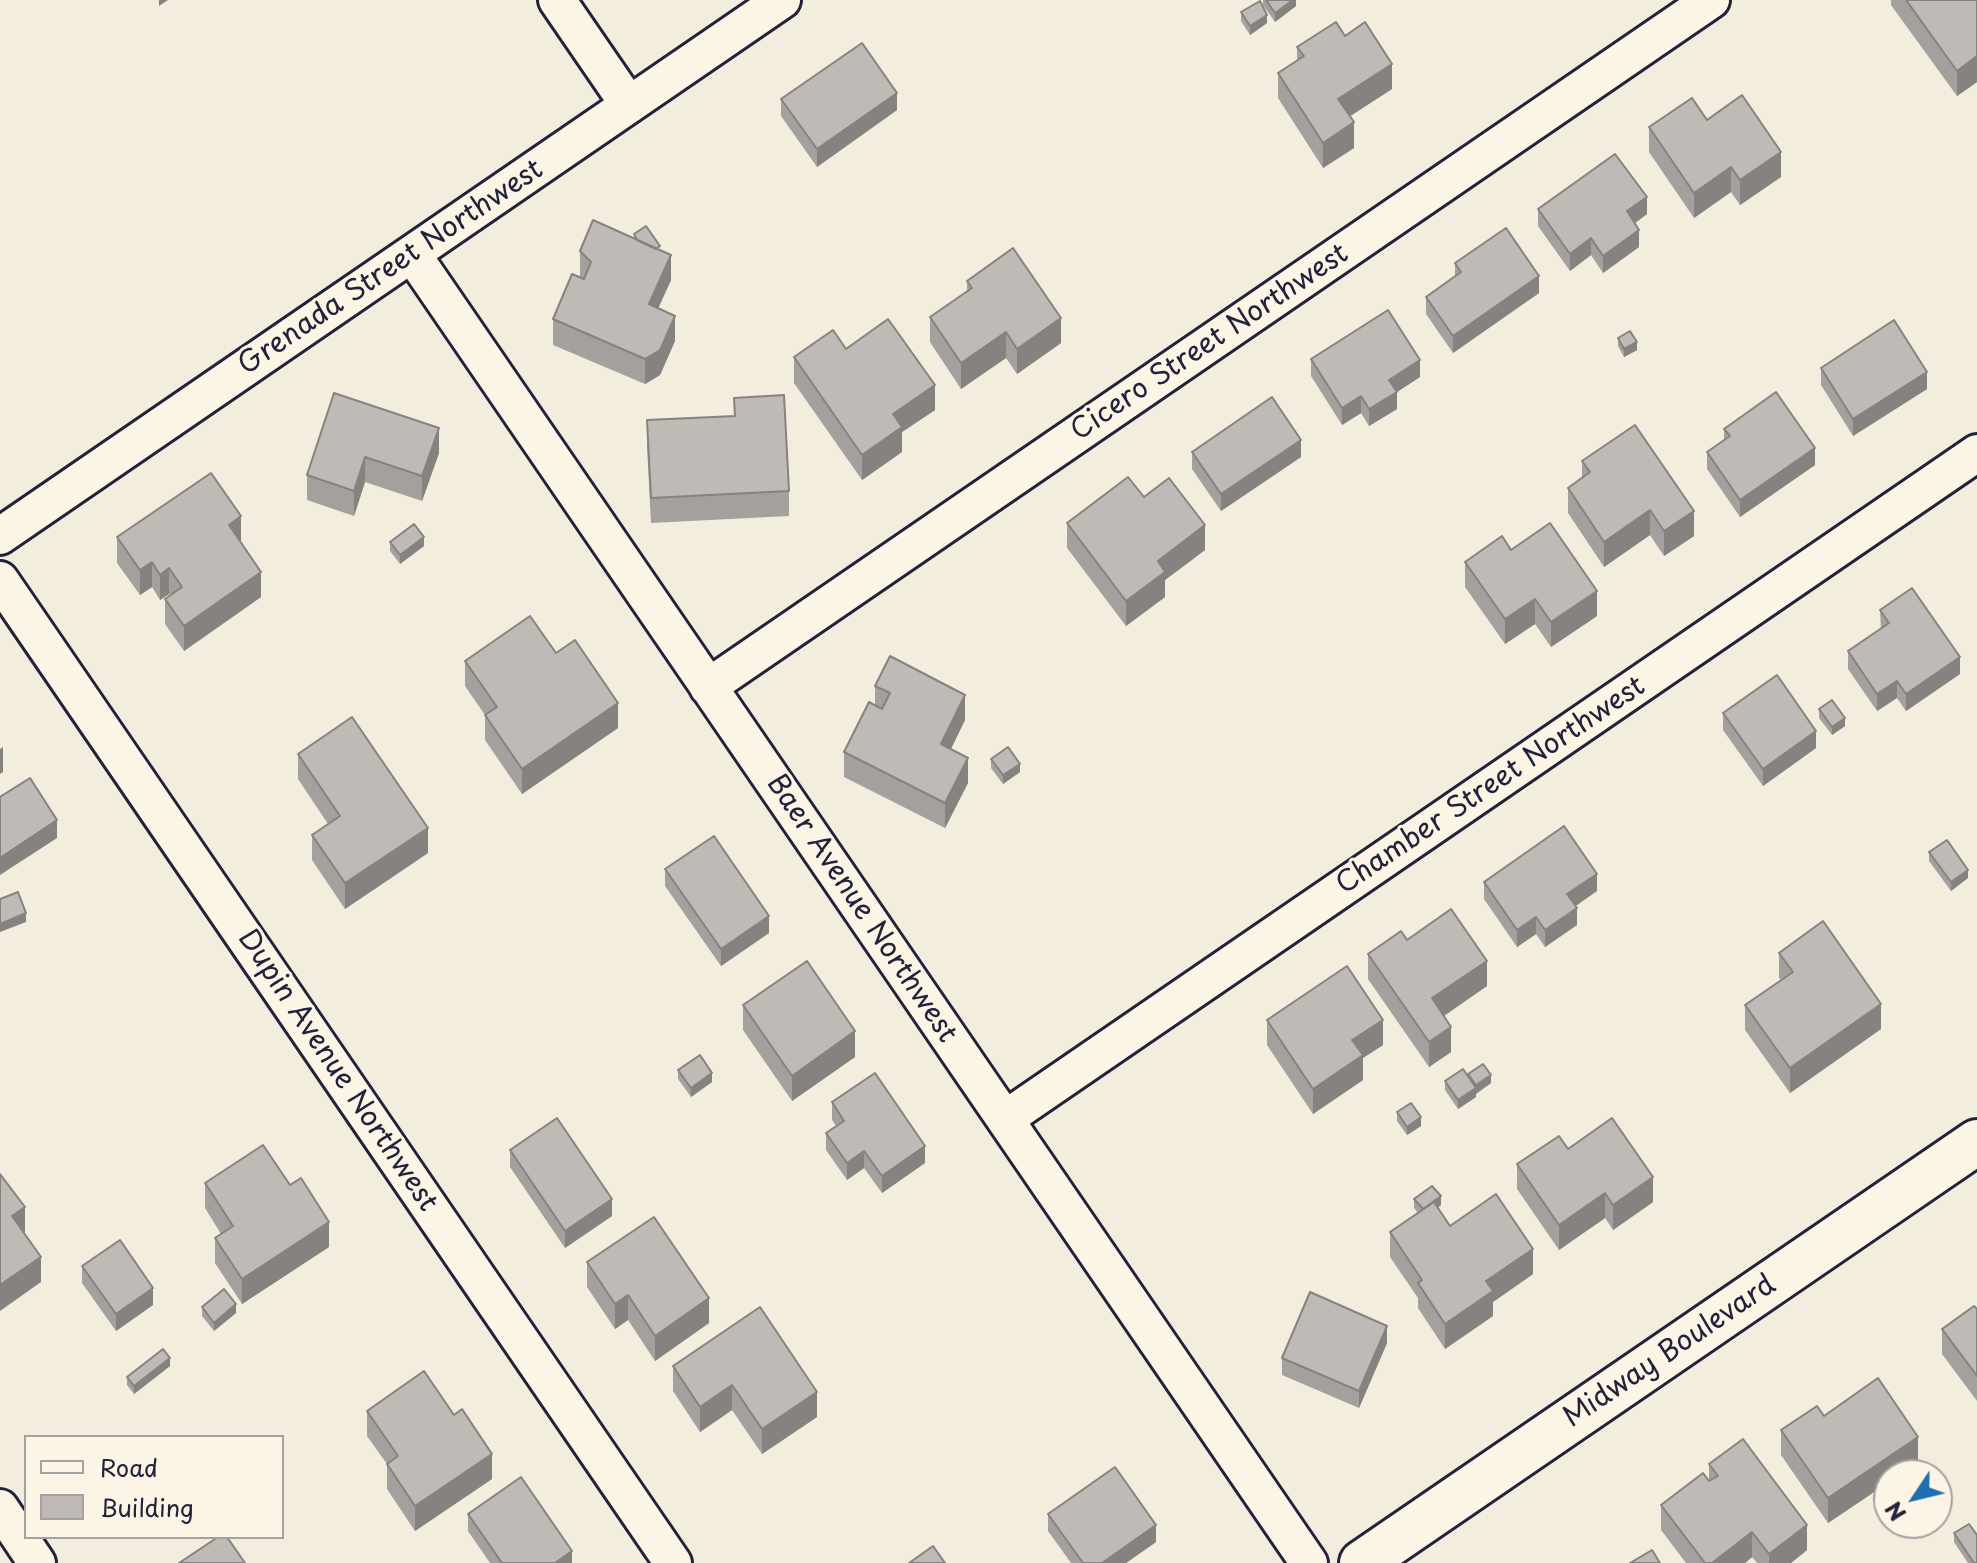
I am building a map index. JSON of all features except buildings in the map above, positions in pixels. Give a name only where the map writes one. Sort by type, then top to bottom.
[{"type":"street","points":[[557,0],[629,105]]},
{"type":"street","name":"Grenada Street Northwest","points":[[0,536],[782,0]]},
{"type":"street","name":"Cicero Street Northwest","points":[[708,687],[1711,0]]},
{"type":"street","name":"Baer Avenue Northwest","points":[[412,254],[1309,1563]]},
{"type":"street","name":"Chamber Street Northwest","points":[[1005,1119],[1977,453]]},
{"type":"street","name":"Dupin Avenue Northwest","points":[[0,580],[673,1563]]},
{"type":"street","name":"Midway Boulevard","points":[[1362,1563],[1977,1142]]},
{"type":"street","points":[[0,1508],[37,1563]]}]
